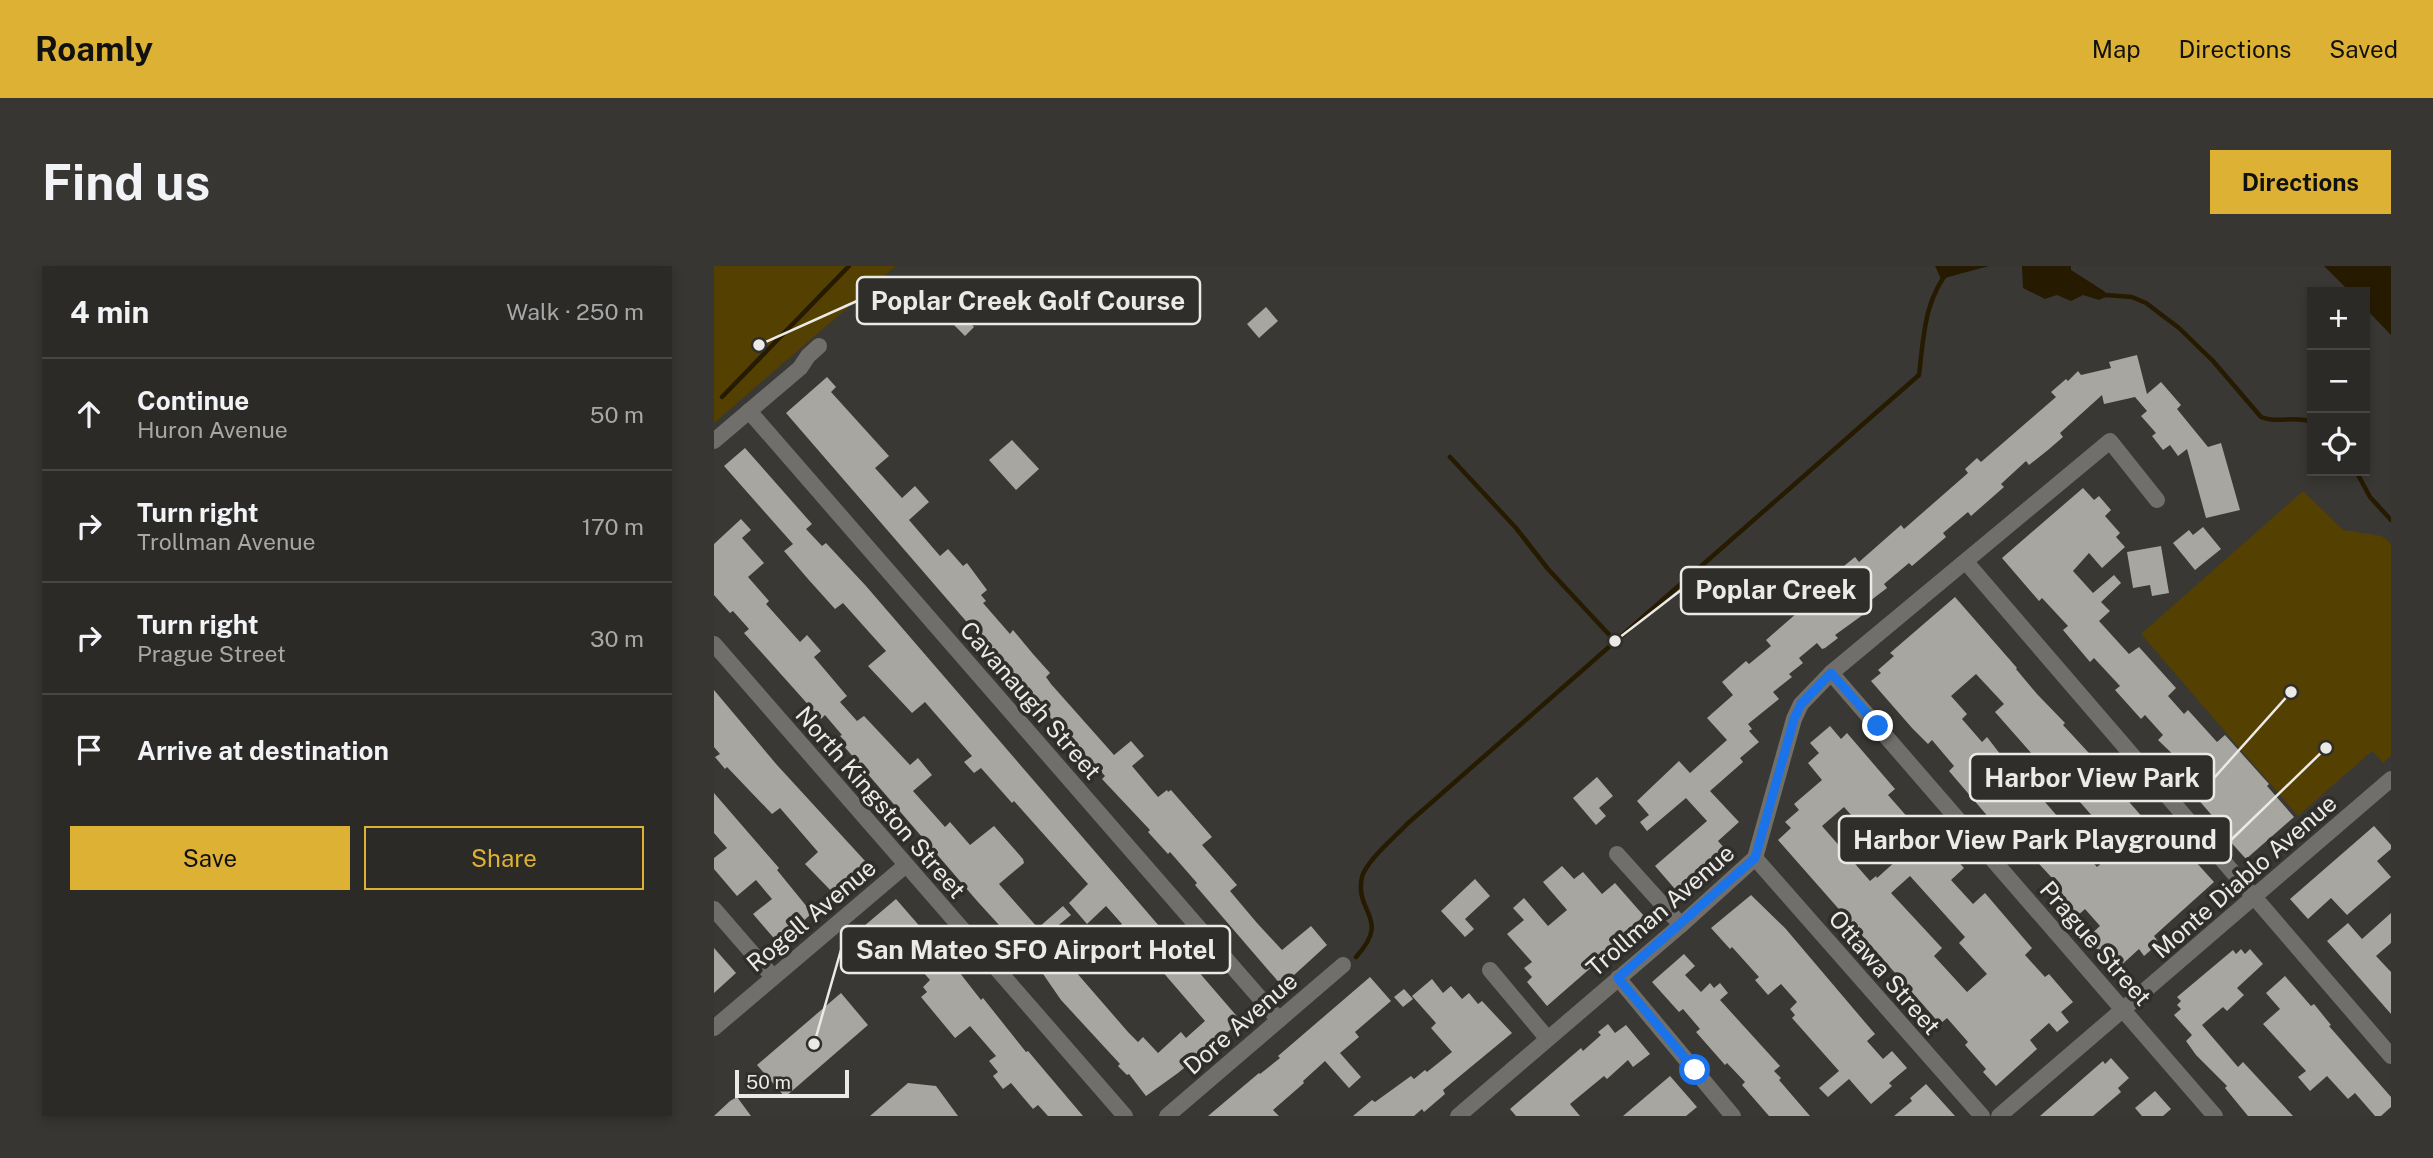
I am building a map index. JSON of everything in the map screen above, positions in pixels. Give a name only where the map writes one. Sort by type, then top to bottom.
[{"type":"street","points":[[714,441],[800,368],[819,346]]},
{"type":"street","name":"Cavanaugh Street","points":[[749,411],[1279,1020]]},
{"type":"street","name":"Trollman Avenue","points":[[1458,1116],[1755,858],[1794,719],[1801,704],[1831,673],[2110,440],[2157,500]]},
{"type":"street","points":[[1966,562],[2391,1056]]},
{"type":"street","name":"North Kingston Street","points":[[714,644],[1125,1116]]},
{"type":"street","name":"Prague Street","points":[[1831,673],[2215,1116]]},
{"type":"street","name":"Monte Diablo Avenue","points":[[1999,1116],[2389,785]]},
{"type":"street","points":[[1618,854],[1681,925]]},
{"type":"street","name":"Ottawa Street","points":[[1755,858],[1982,1116]]},
{"type":"street","name":"Rogell Avenue","points":[[714,1028],[906,865]]},
{"type":"street","points":[[714,909],[774,977]]},
{"type":"street","name":"Dore Avenue","points":[[1167,1116],[1343,965]]},
{"type":"street","points":[[1490,970],[1547,1038]]},
{"type":"street","points":[[1618,978],[1729,1114]]},
{"type":"shaded area","points":[[714,266],[896,266],[714,423]]},
{"type":"shaded area","points":[[1935,266],[1989,266],[1941,279]]},
{"type":"shaded area","points":[[2022,266],[2071,266],[2071,270],[2108,296],[2099,300],[2083,295],[2071,301],[2057,295],[2045,299],[2023,288]]},
{"type":"shaded area","points":[[2324,266],[2391,266],[2391,335],[2370,313],[2370,287],[2345,287]]},
{"type":"shaded area","points":[[2303,491],[2343,530],[2382,536],[2391,544],[2391,755],[2383,763],[2372,751],[2298,816],[2141,634]]},
{"type":"building","points":[[1266,307],[1278,321],[1259,338],[1247,324]]},
{"type":"building","points":[[957,310],[974,327],[965,336],[948,319]]},
{"type":"building","points":[[2137,355],[2147,394],[2161,382],[2181,405],[2177,409],[2208,447],[2221,443],[2240,510],[2206,518],[2187,449],[2178,456],[2170,445],[2163,450],[2152,436],[2156,433],[2141,416],[2147,411],[2135,397],[2104,404],[2102,395],[2060,433],[2063,437],[2029,465],[2026,461],[2001,484],[2004,487],[1971,516],[1968,512],[1943,533],[1946,537],[1912,566],[1909,563],[1884,584],[1887,588],[1866,604],[1871,609],[1835,635],[1838,638],[1822,649],[1817,643],[1799,658],[1803,663],[1789,674],[1792,677],[1773,692],[1779,699],[1748,724],[1752,729],[1749,731],[1759,742],[1740,758],[1743,762],[1710,791],[1739,822],[1718,841],[1726,850],[1686,886],[1683,883],[1675,889],[1655,866],[1707,821],[1686,798],[1647,831],[1640,822],[1649,815],[1637,801],[1679,761],[1690,773],[1727,740],[1707,718],[1733,695],[1722,682],[1746,661],[1749,664],[1771,646],[1766,640],[1820,593],[1826,600],[1853,578],[1844,566],[1855,557],[1859,562],[1901,525],[1904,529],[1968,473],[1965,469],[1977,458],[1981,462],[2056,397],[2051,392],[2066,379],[2068,381],[2078,371],[2081,375],[2111,368],[2109,362]]},
{"type":"building","points":[[827,377],[836,387],[831,392],[889,456],[875,468],[902,498],[915,486],[929,502],[909,520],[940,556],[948,549],[963,566],[967,563],[987,590],[981,595],[986,601],[983,603],[1010,634],[1013,630],[1050,673],[1046,677],[1051,684],[1114,755],[1131,741],[1144,756],[1132,766],[1158,797],[1171,790],[1212,837],[1202,845],[1237,885],[1230,891],[1257,923],[1282,950],[1311,926],[1327,945],[1282,986],[1195,885],[1197,883],[1102,779],[1105,776],[1036,702],[786,413]]},
{"type":"building","points":[[1012,440],[1039,469],[1016,490],[989,460]]},
{"type":"building","points":[[745,448],[812,524],[806,529],[822,546],[826,543],[866,586],[1241,1021],[1146,1096],[1061,1000],[1041,971],[843,745],[846,742],[840,736],[842,735],[825,715],[821,719],[744,633],[749,629],[714,595],[714,544],[741,519],[751,530],[742,538],[764,563],[748,577],[769,601],[766,604],[800,642],[807,635],[821,651],[814,657],[847,696],[840,702],[857,721],[864,716],[910,765],[918,758],[932,775],[913,791],[945,827],[950,822],[970,845],[994,826],[1023,859],[1024,863],[999,884],[1038,928],[1063,906],[1071,915],[1055,928],[1065,940],[1056,949],[1128,1032],[1138,1042],[1143,1037],[1158,1053],[1181,1032],[1186,1038],[1205,1021],[1130,934],[1115,947],[1107,937],[1122,924],[1106,906],[1087,924],[1069,903],[1088,884],[981,768],[974,773],[964,762],[972,756],[925,702],[912,713],[868,666],[886,651],[843,603],[835,609],[808,579],[784,551],[793,544],[724,466]]},
{"type":"building","points":[[2083,488],[2094,500],[2099,496],[2111,510],[2105,516],[2120,533],[2116,537],[2125,547],[2102,568],[2089,553],[2073,571],[2093,593],[2114,575],[2121,583],[2101,602],[2110,611],[2099,621],[2129,654],[2139,647],[2176,688],[2168,696],[2184,714],[2188,710],[2217,742],[2225,735],[2269,784],[2267,786],[2294,817],[2246,859],[2178,776],[2187,768],[2158,740],[2163,735],[2145,715],[2141,719],[2115,690],[2120,686],[2094,658],[2090,662],[2063,630],[2068,626],[2042,598],[2039,601],[2002,558]]},
{"type":"building","points":[[2203,527],[2221,549],[2195,570],[2173,543],[2189,530],[2193,535]]},
{"type":"building","points":[[2161,546],[2169,593],[2152,596],[2150,585],[2133,588],[2127,552]]},
{"type":"building","points":[[1955,597],[2178,858],[2186,851],[2214,882],[2154,936],[2159,943],[2144,956],[2139,949],[2116,970],[2087,938],[2100,926],[2085,909],[2076,917],[2047,884],[2053,879],[2030,854],[2026,858],[1996,826],[1949,771],[1954,766],[1932,740],[1928,744],[1871,681],[1881,673],[1878,670],[1894,656],[1890,653]],"holes":[[[1976,674],[2004,704],[1995,712],[2047,771],[2027,789],[1987,737],[1982,742],[1962,719],[1967,714],[1951,696]],[[2065,785],[2094,818],[2090,821],[2116,851],[2097,867],[2045,802]]]},
{"type":"building","points":[[714,690],[777,765],[866,862],[845,880],[849,884],[836,896],[805,864],[818,852],[780,808],[772,814],[715,757],[720,754],[714,747]]},
{"type":"building","points":[[1830,726],[1841,739],[1847,733],[1895,789],[1888,795],[1910,820],[1916,815],[1964,868],[1951,880],[1973,904],[1985,893],[2032,948],[2025,955],[2045,977],[2049,974],[2073,1002],[2061,1012],[2069,1022],[2057,1032],[2049,1023],[2030,1040],[2037,1049],[1996,1086],[1983,1072],[1986,1069],[1965,1045],[1968,1042],[1947,1018],[1940,1024],[1778,840],[1791,828],[1785,822],[1799,810],[1794,804],[1822,780],[1808,763],[1819,753],[1810,743]],"holes":[[[1844,807],[1860,825],[1864,821],[1897,860],[1870,881],[1822,826]],[[1910,876],[1965,937],[1959,943],[1987,974],[1967,992],[1934,956],[1942,948],[1891,893]]]},
{"type":"building","points":[[1597,777],[1613,796],[1599,808],[1606,816],[1596,825],[1573,798]]},
{"type":"building","points":[[714,793],[779,868],[777,870],[812,913],[779,944],[753,914],[772,899],[756,880],[737,896],[714,869],[714,858],[727,848],[714,833]]},
{"type":"building","points":[[2374,826],[2391,845],[2391,849],[2377,861],[2391,877],[2347,915],[2331,898],[2308,919],[2290,899]]},
{"type":"building","points":[[1562,866],[1574,879],[1583,872],[1602,894],[1615,883],[1644,916],[1637,922],[1640,925],[1547,1006],[1527,982],[1532,977],[1524,968],[1532,962],[1507,934],[1524,920],[1513,908],[1524,898],[1548,926],[1567,910],[1543,882]]},
{"type":"building","points":[[1475,879],[1490,896],[1465,919],[1474,929],[1465,937],[1441,911]]},
{"type":"building","points":[[1751,895],[1785,928],[1875,1034],[1867,1041],[1883,1059],[1892,1051],[1907,1068],[1889,1083],[1892,1086],[1871,1104],[1849,1079],[1828,1097],[1819,1088],[1839,1071],[1792,1018],[1795,1015],[1790,1009],[1797,1002],[1781,984],[1768,995],[1755,980],[1759,977],[1711,928]]},
{"type":"building","points":[[896,899],[1083,1116],[1048,1116],[1038,1105],[1033,1109],[1011,1083],[1003,1089],[993,1076],[998,1072],[989,1061],[996,1056],[970,1026],[955,1038],[921,997],[927,992],[923,987],[930,980],[895,940],[878,955],[857,932]]},
{"type":"building","points":[[2391,913],[2391,943],[2376,956],[2391,972],[2391,1014],[2327,941],[2348,923],[2362,939]]},
{"type":"building","points":[[714,948],[736,973],[714,993]]},
{"type":"building","points":[[2241,949],[2245,954],[2250,949],[2263,964],[2237,988],[2244,995],[2227,1011],[2223,1007],[2202,1025],[2238,1067],[2243,1062],[2293,1116],[2248,1116],[2225,1088],[2227,1086],[2196,1055],[2186,1041],[2192,1035],[2174,1015],[2181,1009],[2177,1005],[2181,1001],[2177,997],[2233,950],[2236,954]]},
{"type":"building","points":[[1684,954],[1695,966],[1685,975],[1701,992],[1710,983],[1714,988],[1720,983],[1728,993],[1720,1000],[1780,1066],[1774,1071],[1781,1078],[1779,1080],[1810,1116],[1769,1116],[1742,1085],[1745,1082],[1727,1063],[1725,1065],[1696,1032],[1700,1029],[1683,1009],[1679,1012],[1652,982]]},
{"type":"building","points":[[2285,976],[2311,1006],[2314,1004],[2331,1025],[2329,1026],[2391,1097],[2391,1107],[2381,1116],[2375,1116],[2355,1093],[2348,1099],[2327,1076],[2310,1091],[2298,1077],[2306,1071],[2263,1024],[2280,1009],[2266,993]]},
{"type":"building","points":[[1370,977],[1391,1001],[1355,1032],[1359,1037],[1340,1053],[1361,1077],[1349,1088],[1325,1061],[1273,1110],[1279,1116],[1208,1116],[1280,1058],[1278,1056]]},
{"type":"building","points":[[1432,979],[1443,993],[1451,986],[1462,999],[1469,993],[1478,1004],[1482,1001],[1512,1033],[1443,1090],[1445,1094],[1424,1112],[1422,1109],[1414,1116],[1353,1116],[1372,1100],[1375,1102],[1411,1076],[1414,1079],[1425,1070],[1427,1072],[1452,1052],[1431,1028],[1436,1023],[1412,996]]},
{"type":"building","points":[[1404,989],[1413,999],[1403,1007],[1394,997]]},
{"type":"building","points":[[841,993],[868,1025],[785,1097],[757,1065]]},
{"type":"building","points":[[1608,1024],[1615,1033],[1626,1025],[1650,1054],[1633,1067],[1628,1060],[1607,1079],[1604,1076],[1570,1104],[1580,1116],[1516,1116],[1510,1109],[1581,1048],[1583,1051],[1601,1035],[1598,1032]]},
{"type":"building","points":[[2111,1058],[2129,1078],[2118,1088],[2121,1092],[2093,1116],[2040,1116],[2103,1061],[2105,1064]]},
{"type":"building","points":[[1670,1076],[1697,1107],[1686,1116],[1623,1116]]},
{"type":"building","points":[[908,1083],[936,1086],[958,1116],[870,1116]]},
{"type":"building","points":[[1926,1084],[1955,1116],[1894,1116],[1912,1101],[1910,1098]]},
{"type":"building","points":[[2155,1091],[2171,1109],[2163,1116],[2142,1116],[2135,1108]]},
{"type":"building","points":[[737,1097],[751,1116],[714,1116],[730,1101]]},
{"type":"waterway","points":[[722,397],[849,266]]},
{"type":"waterway","points":[[1356,957],[1371,933],[1372,924],[1361,889],[1362,877],[1375,857],[1407,824],[1919,375],[1927,317],[1936,291],[1952,266]]},
{"type":"waterway","points":[[2105,295],[2132,297],[2146,303],[2179,328],[2213,361],[2261,417],[2273,420],[2307,420]]},
{"type":"waterway","points":[[1450,457],[1615,641]]},
{"type":"waterway","points":[[2359,476],[2370,497],[2391,520]]},
{"type":"place","name":"Poplar Creek Golf Course","points":[[759,345]]},
{"type":"place","name":"Poplar Creek","points":[[1615,641]]},
{"type":"place","name":"Harbor View Park","points":[[2291,692]]},
{"type":"place","name":"Harbor View Park Playground","points":[[2326,748]]},
{"type":"place","name":"San Mateo SFO Airport Hotel","points":[[814,1044]]},
{"type":"route","points":[[1695,1070],[1618,978],[1755,858],[1794,719],[1801,704],[1831,673],[1878,726]]}]
